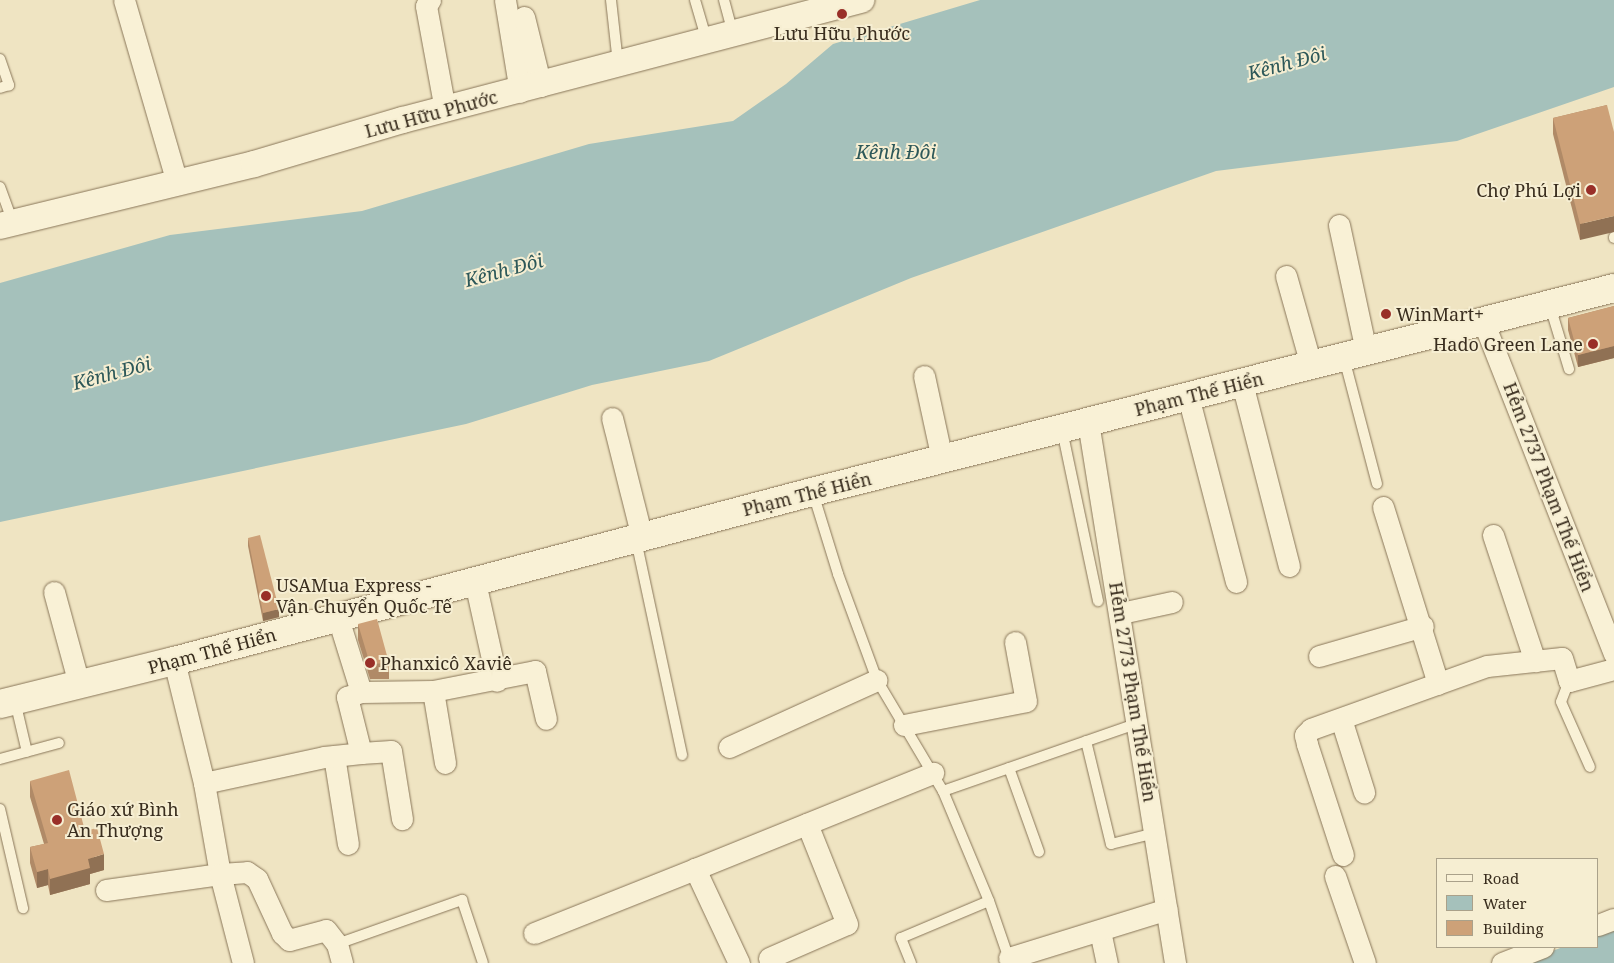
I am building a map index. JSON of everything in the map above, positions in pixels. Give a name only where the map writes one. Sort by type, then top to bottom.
[{"type":"main road","name":"Phạm Thế Hiển","points":[[7,702],[174,661],[812,492],[1483,321],[1550,306],[1614,288]]},
{"type":"street","points":[[124,0],[177,182]]},
{"type":"street","points":[[430,0],[426,6],[444,110]]},
{"type":"street","points":[[505,0],[530,89]]},
{"type":"street","name":"Lưu Hữu Phước","points":[[7,224],[177,182],[733,35],[812,6],[850,2]]},
{"type":"street","points":[[524,17],[530,89]]},
{"type":"street","points":[[1339,225],[1355,354]]},
{"type":"street","points":[[1286,276],[1311,365]]},
{"type":"street","name":"Hẻm 2737 Phạm Thế Hiển","points":[[1483,321],[1614,654]]},
{"type":"street","points":[[924,376],[942,459]]},
{"type":"street","points":[[1242,383],[1289,566]]},
{"type":"street","points":[[1188,396],[1236,582]]},
{"type":"street","points":[[612,418],[638,538]]},
{"type":"street","name":"Hẻm 2773 Phạm Thế Hiển","points":[[1088,422],[1121,613],[1175,963]]},
{"type":"street","points":[[1383,508],[1422,626],[1438,684]]},
{"type":"street","points":[[1493,535],[1535,661]]},
{"type":"street","points":[[475,582],[497,681]]},
{"type":"street","points":[[54,592],[79,684]]},
{"type":"street","points":[[1121,613],[1172,602]]},
{"type":"street","points":[[338,618],[361,692]]},
{"type":"street","points":[[1319,656],[1422,626]]},
{"type":"street","points":[[904,725],[1026,701],[1015,642]]},
{"type":"street","points":[[1342,855],[1306,734],[1311,729],[1488,666],[1562,658],[1569,681],[1614,669]]},
{"type":"street","points":[[174,661],[204,783],[220,874],[243,963]]},
{"type":"street","points":[[361,753],[347,697],[361,692],[433,690],[497,681],[535,671],[546,719]]},
{"type":"street","points":[[729,748],[877,680]]},
{"type":"street","points":[[433,690],[445,763]]},
{"type":"street","points":[[1341,719],[1364,792]]},
{"type":"street","points":[[204,783],[334,756],[391,751],[402,819]]},
{"type":"street","points":[[334,756],[348,844]]},
{"type":"street","points":[[534,933],[807,824],[938,782]]},
{"type":"street","points":[[769,958],[847,924],[807,824]]},
{"type":"street","points":[[695,869],[740,963]]},
{"type":"street","points":[[106,890],[247,872],[257,879],[282,933],[289,940],[326,930],[339,953]]},
{"type":"street","points":[[1334,876],[1365,963]]},
{"type":"street","points":[[1009,961],[1167,909]]},
{"type":"street","points":[[1599,925],[1614,919]]},
{"type":"street","points":[[1100,931],[1106,963]]},
{"type":"street","points":[[1502,963],[1540,948]]},
{"type":"lane","points":[[611,0],[618,66]]},
{"type":"lane","points":[[695,0],[707,42]]},
{"type":"lane","points":[[724,0],[733,35]]},
{"type":"lane","points":[[0,59],[9,85],[0,88]]},
{"type":"lane","points":[[0,187],[7,224]]},
{"type":"lane","points":[[1550,306],[1569,370]]},
{"type":"lane","points":[[1355,354],[1377,484]]},
{"type":"lane","points":[[1062,429],[1098,601]]},
{"type":"lane","points":[[812,492],[838,574],[877,680],[938,782],[989,901],[1009,961]]},
{"type":"lane","points":[[638,538],[682,755]]},
{"type":"lane","points":[[1569,681],[1561,702],[1590,767]]},
{"type":"lane","points":[[7,702],[27,752]]},
{"type":"lane","points":[[938,782],[1009,768],[1138,723]]},
{"type":"lane","points":[[1086,741],[1111,844],[1155,833]]},
{"type":"lane","points":[[0,759],[60,743]]},
{"type":"lane","points":[[1009,768],[1039,852]]},
{"type":"lane","points":[[0,809],[23,908]]},
{"type":"lane","points":[[339,953],[462,900],[483,963]]},
{"type":"lane","points":[[911,963],[902,938],[989,901]]},
{"type":"water","name":"Kênh Đôi","points":[[980,0],[1614,0],[1614,87],[1457,141],[1216,171],[911,278],[709,361],[592,385],[466,424],[0,522],[0,283],[170,235],[362,211],[589,144],[733,121],[786,84],[833,44]]},
{"type":"water","points":[[1614,927],[1614,963],[1520,963],[1560,948],[1599,948],[1599,934]]},
{"type":"building","name":"Chợ Phú Lợi","points":[[1607,105],[1614,132],[1614,216],[1580,224],[1553,118]]},
{"type":"building","name":"Hado Green Lane","points":[[1614,306],[1614,346],[1578,355],[1568,318]]},
{"type":"building","points":[[260,535],[279,609],[263,613],[248,538]]},
{"type":"building","points":[[377,619],[389,663],[370,664],[358,624]]},
{"type":"building","name":"Giáo xứ Bình An Thượng","points":[[69,770],[85,831],[97,828],[104,854],[88,859],[90,868],[50,879],[48,869],[37,872],[30,847],[48,843],[30,781]]},
{"type":"place","name":"Lưu Hữu Phước","points":[[842,14]]},
{"type":"place","name":"Chợ Phú Lợi","points":[[1591,190]]},
{"type":"place","name":"WinMart+","points":[[1386,314]]},
{"type":"place","name":"Hado Green Lane","points":[[1593,344]]},
{"type":"place","name":"USAMua Express - Vận Chuyển Quốc Tế","points":[[266,596]]},
{"type":"place","name":"Phanxicô Xaviê","points":[[370,663]]},
{"type":"place","name":"Giáo xứ Bình An Thượng","points":[[57,820]]}]
